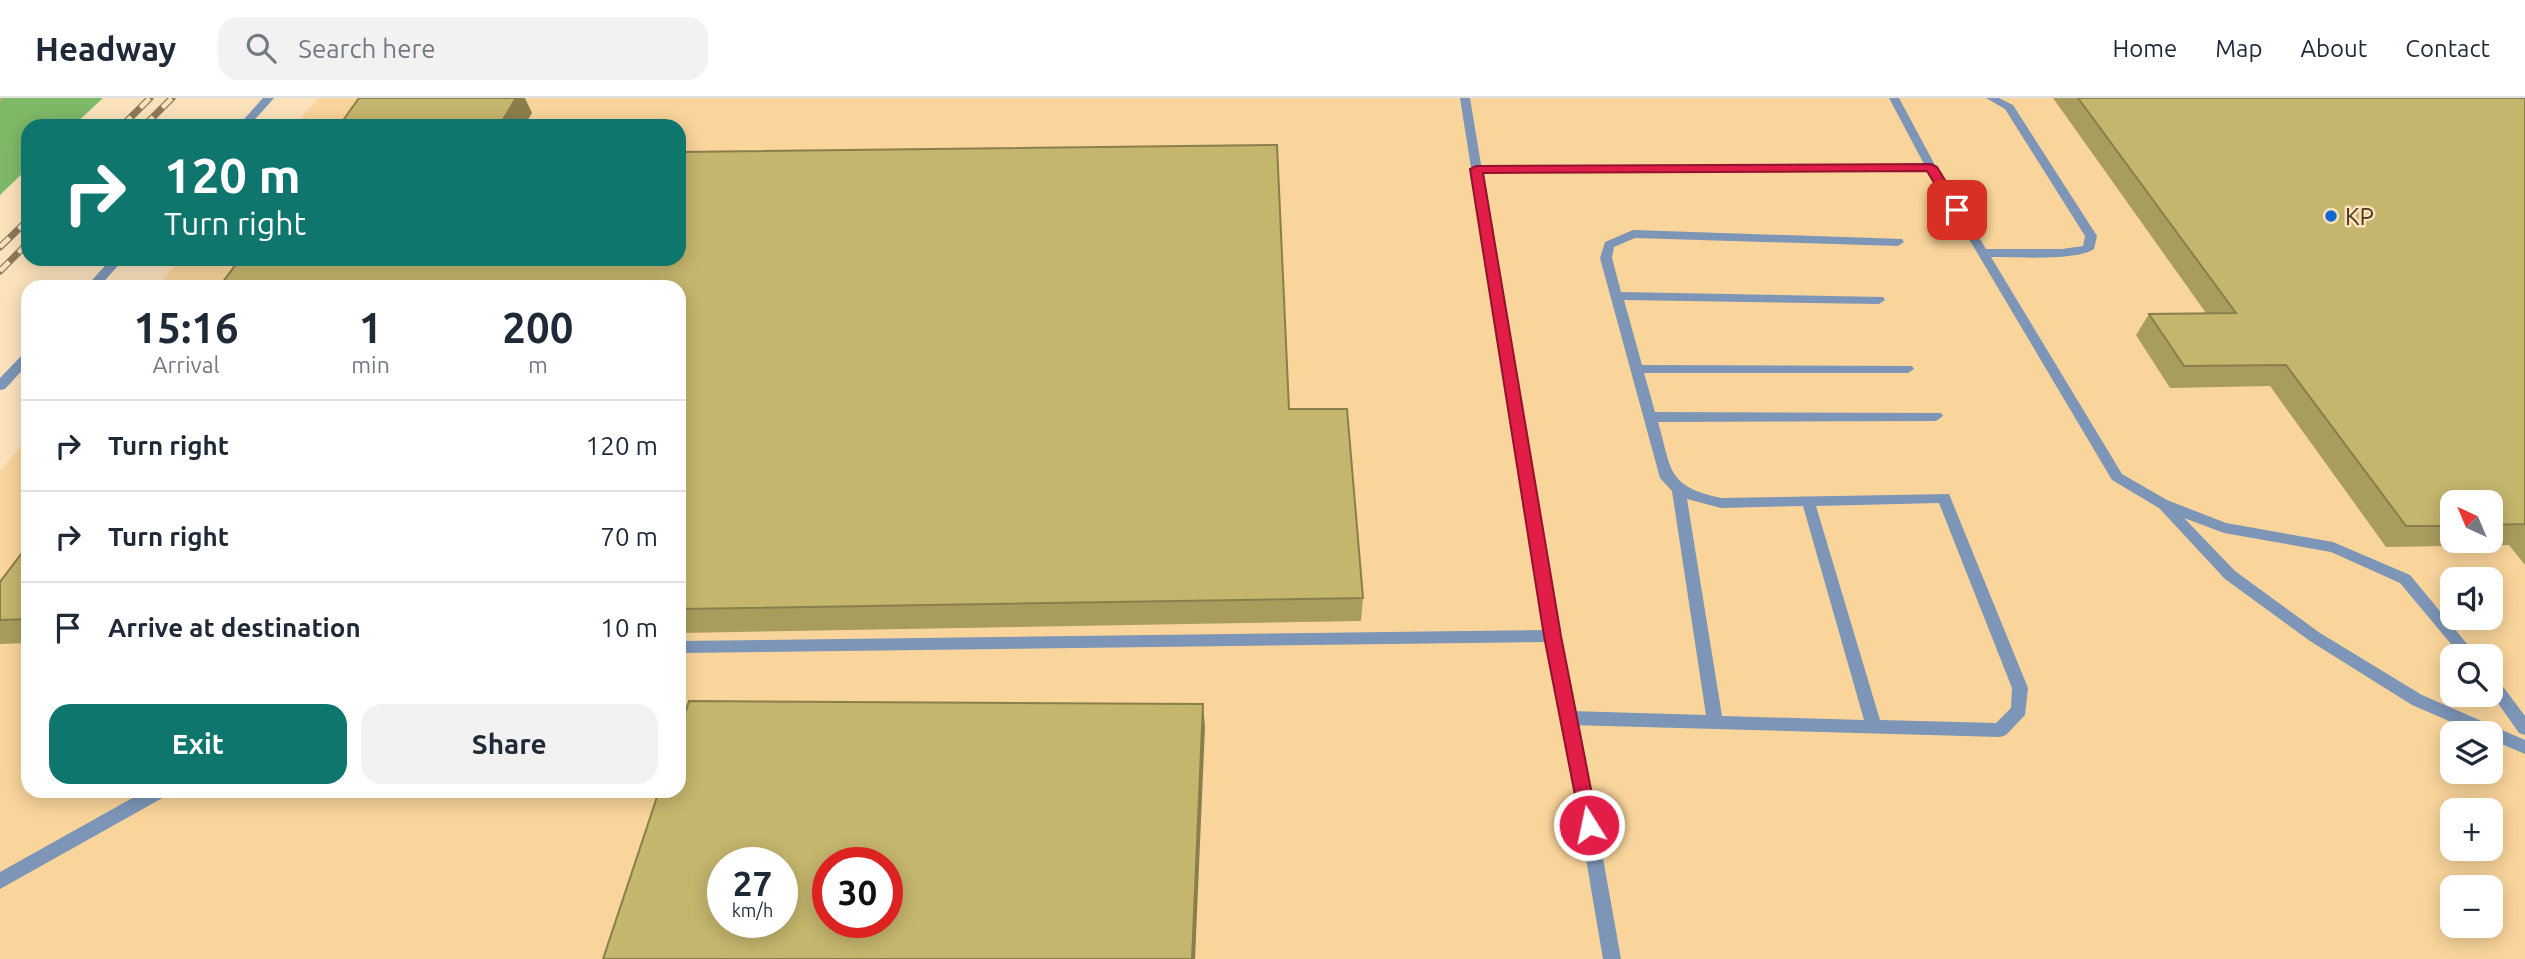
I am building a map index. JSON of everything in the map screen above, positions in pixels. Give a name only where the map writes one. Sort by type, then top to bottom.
[{"type":"street","points":[[250,119],[269,98]]},
{"type":"street","points":[[1465,98],[1552,636],[1570,718],[1612,959]]},
{"type":"street","points":[[1894,98],[1931,167],[2117,477],[2162,504],[2224,528],[2333,547],[2405,579],[2460,644]]},
{"type":"street","points":[[1982,253],[2062,253],[2088,248],[2091,236],[2009,107],[1991,98]]},
{"type":"street","points":[[1476,169],[1931,167]]},
{"type":"street","points":[[1570,718],[2000,730],[2019,710],[2020,688],[1944,498],[1721,503],[1679,491],[1667,478],[1606,258],[1609,245],[1633,234],[1898,242]]},
{"type":"street","points":[[98,280],[112,266]]},
{"type":"street","points":[[1617,296],[1879,300]]},
{"type":"street","points":[[0,386],[21,364]]},
{"type":"street","points":[[1637,369],[1908,369]]},
{"type":"street","points":[[1651,417],[1936,416]]},
{"type":"street","points":[[1679,491],[1715,722]]},
{"type":"street","points":[[1808,501],[1874,726]]},
{"type":"street","points":[[2162,504],[2230,575],[2315,637],[2417,700],[2525,747]]},
{"type":"street","points":[[686,647],[1552,636]]},
{"type":"street","points":[[2503,698],[2525,729]]},
{"type":"street","points":[[0,881],[148,798]]},
{"type":"shaded area","points":[[318,98],[2525,98],[2525,959],[0,959],[0,471],[21,446],[21,798],[686,798],[686,280],[163,280],[174,266],[686,266],[686,119],[300,119]]},
{"type":"green space","points":[[0,98],[103,98],[80,119],[21,119],[21,175],[0,195]]},
{"type":"building","points":[[359,98],[516,98],[503,119],[344,119]]},
{"type":"building","name":"KP","points":[[2078,98],[2525,98],[2525,524],[2503,525],[2503,490],[2440,490],[2440,526],[2406,526],[2286,365],[2184,366],[2149,314],[2236,313]]},
{"type":"building","points":[[1277,145],[1289,409],[1347,409],[1363,598],[686,609],[686,280],[224,280],[235,266],[686,266],[686,152]]},
{"type":"building","points":[[21,554],[21,619],[0,620],[0,582]]},
{"type":"building","points":[[689,701],[1203,704],[1192,959],[603,959],[657,798],[686,798],[686,710]]},
{"type":"railway","points":[[129,119],[150,98]]},
{"type":"railway","points":[[151,119],[172,98]]},
{"type":"railway","points":[[0,247],[21,227]]},
{"type":"railway","points":[[0,271],[21,250]]},
{"type":"place","name":"KP","points":[[2331,216]]},
{"type":"route","points":[[1589,825],[1552,636],[1476,169],[1931,167],[1957,210]]}]
